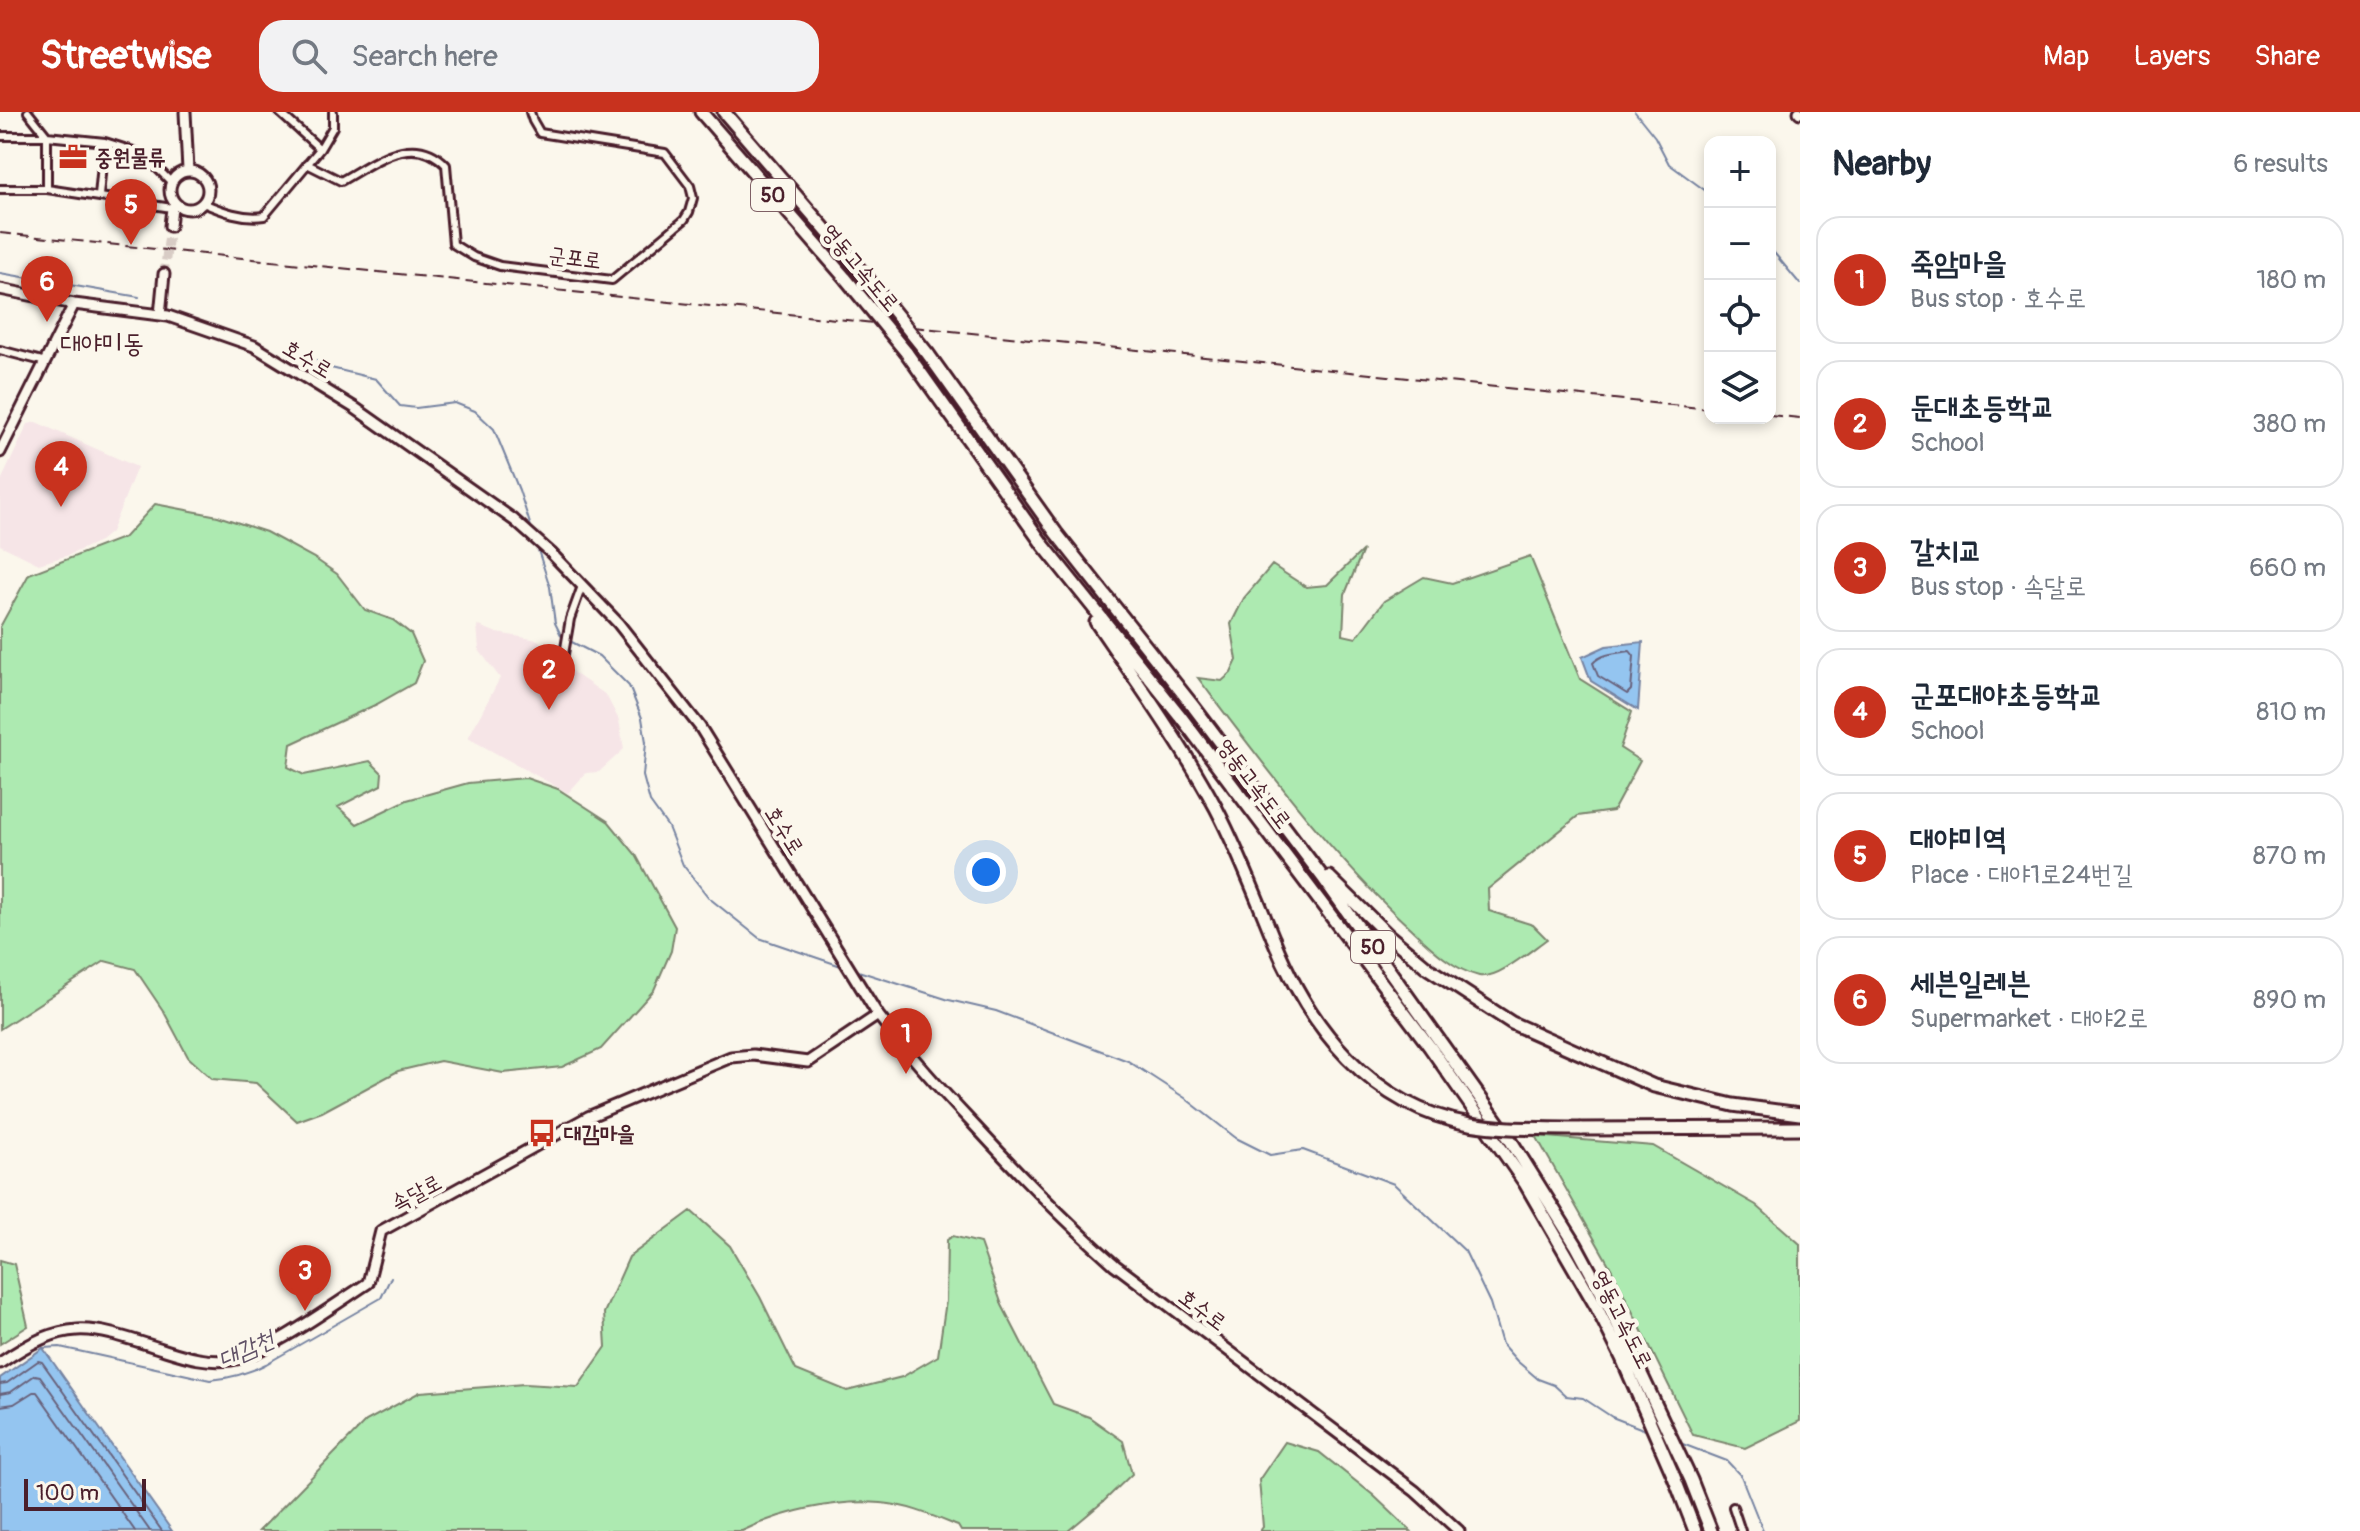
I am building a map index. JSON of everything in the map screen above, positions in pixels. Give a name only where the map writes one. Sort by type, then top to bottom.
[{"type":"highway","name":"영동고속도로","points":[[701,112],[906,352],[1044,546],[1181,717],[1475,1109],[1525,1183],[1596,1306],[1634,1386],[1695,1531]]},
{"type":"highway","name":"영동고속도로","points":[[724,112],[928,354],[1056,533],[1303,851],[1464,1072],[1545,1192],[1576,1245],[1648,1387],[1711,1531]]},
{"type":"highway","points":[[1044,546],[1151,701],[1205,788],[1239,855],[1297,990],[1329,1038],[1359,1070],[1400,1100],[1429,1113],[1470,1124],[1581,1129],[1800,1128]]},
{"type":"highway","points":[[1303,851],[1388,935],[1429,969],[1512,1023],[1654,1086],[1733,1105],[1800,1114]]},
{"type":"street","points":[[28,112],[47,136],[47,189]]},
{"type":"street","points":[[185,112],[188,170]]},
{"type":"street","points":[[279,112],[320,149]]},
{"type":"street","points":[[203,203],[227,213],[264,216],[320,149],[333,127],[333,112]]},
{"type":"street","name":"군포로","points":[[307,164],[341,181],[389,155],[409,149],[424,150],[438,156],[446,165],[453,244],[474,257],[500,266],[612,280],[684,220],[693,198],[690,186],[665,153],[540,133],[530,112]]},
{"type":"street","points":[[0,136],[47,136],[104,142],[143,154],[171,182]]},
{"type":"street","points":[[99,196],[104,142]]},
{"type":"street","points":[[0,189],[47,189],[174,206],[193,209],[207,197],[207,182],[202,176],[188,170],[178,174],[171,182],[170,194],[174,206],[170,226]]},
{"type":"street","points":[[160,315],[164,274]]},
{"type":"street","name":"호수로","points":[[0,289],[74,304],[168,316],[254,346],[355,408],[514,520],[551,553],[618,623],[700,727],[878,1015],[908,1055],[996,1150],[1071,1226],[1115,1265],[1415,1491],[1459,1531]]},
{"type":"street","points":[[0,452],[74,304]]},
{"type":"street","points":[[0,350],[46,362]]},
{"type":"street","points":[[564,654],[570,619],[582,586]]},
{"type":"street","name":"속달로","points":[[0,1363],[28,1344],[74,1328],[104,1330],[190,1358],[214,1362],[235,1360],[251,1354],[368,1283],[381,1231],[588,1117],[731,1057],[753,1055],[808,1062],[878,1015]]},
{"type":"street","points":[[1733,1507],[1741,1531]]},
{"type":"shaded area","points":[[36,422],[137,467],[111,532],[100,541],[69,555],[39,564],[0,545],[0,483],[28,424]]},
{"type":"shaded area","points":[[477,625],[497,633],[538,640],[564,666],[606,695],[619,720],[624,749],[599,772],[586,773],[568,793],[468,738],[500,678],[479,650]]},
{"type":"green space","points":[[155,504],[218,516],[266,532],[337,574],[365,610],[393,620],[411,634],[423,661],[414,683],[291,744],[288,767],[304,775],[370,761],[382,773],[381,785],[338,807],[357,824],[407,800],[468,783],[526,778],[558,789],[609,822],[636,855],[675,927],[671,951],[654,990],[601,1049],[562,1067],[503,1073],[440,1061],[398,1071],[322,1112],[297,1121],[256,1083],[212,1079],[188,1057],[164,1012],[135,969],[105,961],[0,1029],[0,627],[29,574],[125,537]]},
{"type":"green space","points":[[1363,550],[1345,594],[1343,635],[1356,638],[1384,601],[1424,577],[1452,583],[1530,556],[1580,679],[1632,712],[1620,748],[1640,761],[1613,811],[1578,816],[1488,889],[1489,911],[1533,925],[1547,939],[1514,963],[1486,976],[1469,973],[1451,963],[1380,899],[1298,808],[1198,678],[1222,681],[1231,673],[1237,660],[1231,624],[1244,598],[1272,565],[1306,587],[1327,585]]},
{"type":"green space","points":[[1536,1136],[1653,1146],[1756,1205],[1800,1244],[1800,1421],[1745,1448],[1693,1435],[1612,1270]]},
{"type":"green space","points":[[691,1211],[730,1246],[760,1297],[796,1370],[847,1391],[902,1377],[938,1356],[946,1301],[947,1240],[953,1236],[980,1243],[1002,1305],[1053,1404],[1089,1417],[1123,1441],[1132,1474],[1068,1531],[961,1531],[958,1526],[911,1509],[864,1502],[810,1508],[742,1531],[259,1531],[366,1421],[420,1392],[524,1384],[578,1387],[606,1347],[604,1313],[629,1257]]},
{"type":"green space","points":[[0,1260],[14,1264],[28,1326],[0,1344]]},
{"type":"green space","points":[[1285,1442],[1319,1452],[1373,1495],[1411,1531],[1260,1531],[1263,1527],[1259,1480]]},
{"type":"water","points":[[1643,642],[1638,710],[1591,681],[1582,657],[1606,646]]},
{"type":"water","points":[[43,1348],[172,1531],[0,1531],[0,1378]]},
{"type":"waterway","points":[[1635,112],[1655,137],[1669,164],[1704,190]]},
{"type":"waterway","points":[[1776,255],[1800,284]]},
{"type":"waterway","points":[[0,273],[139,297]]},
{"type":"waterway","points":[[312,359],[327,367],[376,379],[400,406],[416,408],[455,403],[475,411],[494,429],[532,530]]},
{"type":"waterway","points":[[536,544],[550,587],[555,623],[562,637],[599,656],[629,686],[642,718],[646,742],[643,776],[650,802],[668,827],[683,865],[709,898],[759,938],[841,966]]},
{"type":"waterway","points":[[855,970],[949,1000],[996,1011],[1128,1061],[1185,1098],[1236,1138],[1270,1155],[1303,1150],[1394,1184],[1465,1251],[1490,1303],[1502,1344],[1517,1361],[1538,1379],[1554,1385],[1566,1396],[1583,1398],[1612,1417],[1648,1431]]},
{"type":"waterway","name":"대감천","points":[[43,1348],[60,1347],[210,1380],[232,1377],[266,1364],[381,1298],[391,1277]]},
{"type":"waterway","points":[[1680,1443],[1727,1461],[1741,1476],[1763,1531]]},
{"type":"tunnel","points":[[164,274],[170,226]]},
{"type":"railway","points":[[0,233],[1704,408]]},
{"type":"railway","points":[[1776,416],[1800,418]]},
{"type":"place","name":"중원물류","points":[[73,157]]},
{"type":"place","name":"대야미역","points":[[131,245]]},
{"type":"place","name":"세븐일레븐","points":[[47,322]]},
{"type":"place","name":"군포대야초등학교","points":[[61,507]]},
{"type":"place","name":"둔대초등학교","points":[[549,710]]},
{"type":"place","name":"죽암마을","points":[[906,1074]]},
{"type":"place","name":"대감마을","points":[[542,1133]]},
{"type":"place","name":"갈치교","points":[[305,1311]]},
{"type":"district","name":"대야미동","points":[[102,343]]}]
